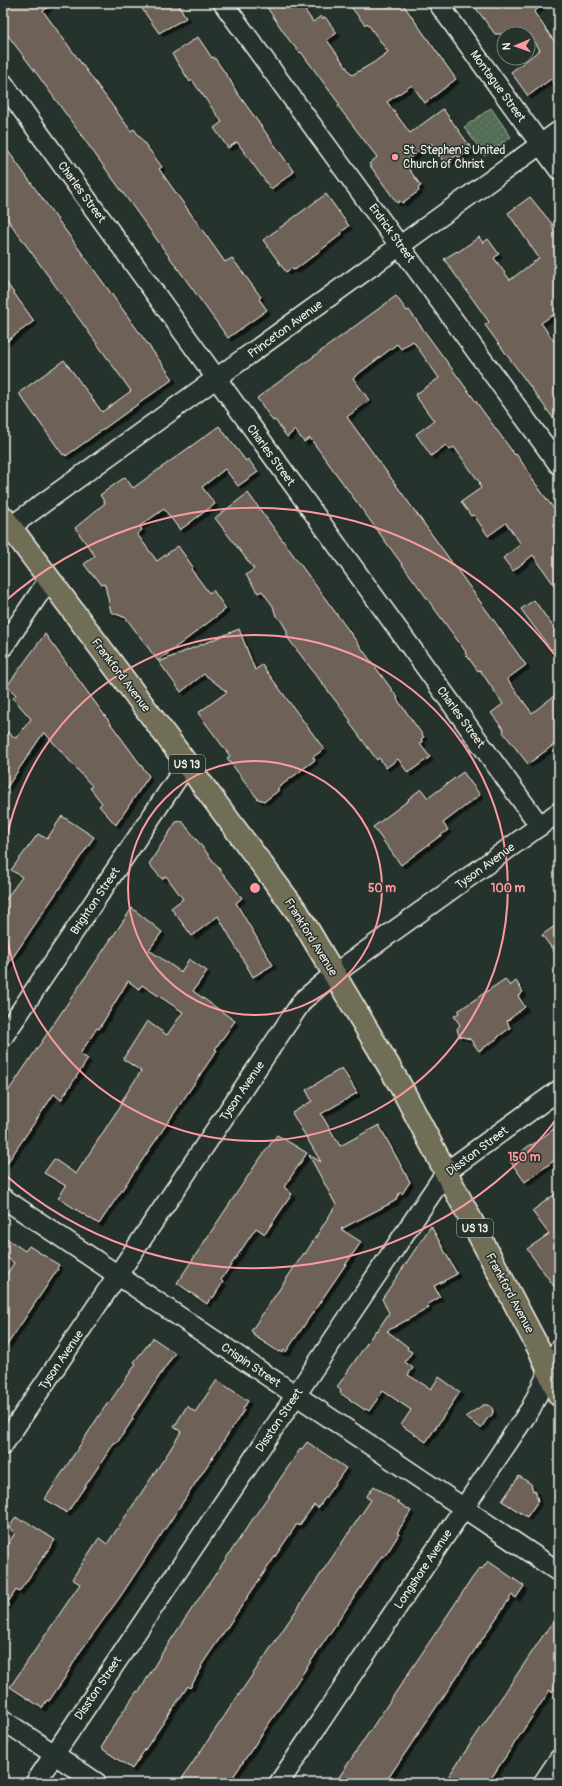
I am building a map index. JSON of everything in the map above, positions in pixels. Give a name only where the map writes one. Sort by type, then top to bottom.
[{"type":"main road","name":"Frankford Avenue","points":[[7,522],[287,897],[400,1086],[549,1370],[559,1395]]},
{"type":"street","name":"Erdrick Street","points":[[223,3],[559,465]]},
{"type":"street","name":"Montague Street","points":[[438,3],[559,170]]},
{"type":"street","name":"Charles Street","points":[[3,83],[540,826]]},
{"type":"street","name":"Princeton Avenue","points":[[7,522],[216,378],[559,131]]},
{"type":"street","points":[[3,647],[49,579]]},
{"type":"street","name":"Brighton Street","points":[[3,1037],[187,764]]},
{"type":"street","name":"Tyson Avenue","points":[[3,1445],[295,1011],[308,994],[559,812]]},
{"type":"street","name":"Disston Street","points":[[35,1783],[446,1172],[559,1090]]},
{"type":"street","name":"Crispin Street","points":[[3,1198],[559,1572]]},
{"type":"street","name":"Longshore Avenue","points":[[278,1783],[531,1408],[559,1350]]},
{"type":"street","points":[[3,1720],[97,1783]]},
{"type":"street","points":[[543,1783],[559,1759]]},
{"type":"green space","points":[[491,108],[511,137],[485,156],[464,127]]},
{"type":"building","points":[[3,3],[54,3],[43,11],[131,131],[134,129],[162,167],[159,169],[225,262],[232,258],[261,297],[259,299],[267,310],[228,338],[3,29]]},
{"type":"building","points":[[138,3],[178,3],[186,18],[159,33]]},
{"type":"building","points":[[264,3],[300,3],[313,22],[321,16],[322,19],[325,17],[337,33],[327,40],[352,75],[388,52],[367,23],[365,25],[348,3],[402,3],[456,79],[425,103],[412,85],[387,102],[410,133],[443,109],[472,149],[459,158],[457,155],[445,164],[431,143],[404,162],[421,186],[418,188],[419,191],[402,203],[400,201],[397,203],[369,164],[377,157],[338,106],[340,105],[301,52],[300,53],[289,40]]},
{"type":"building","points":[[472,3],[545,3],[534,12],[559,48],[559,91],[551,79],[528,96],[511,72],[519,66],[536,66],[536,53],[540,50],[536,44],[536,26],[496,26],[495,34]]},
{"type":"building","points":[[198,37],[212,58],[214,57],[236,91],[294,172],[271,189],[237,142],[228,148],[214,128],[222,122],[192,80],[190,82],[172,54]]},
{"type":"building","points":[[3,144],[173,379],[66,456],[65,454],[63,455],[20,395],[20,392],[64,360],[102,412],[131,391],[3,213]]},
{"type":"building","points":[[326,194],[349,226],[341,232],[342,234],[296,269],[293,270],[292,268],[286,272],[263,240]]},
{"type":"building","points":[[530,197],[553,225],[551,226],[559,237],[559,311],[541,323],[559,348],[559,426],[485,325],[489,322],[444,259],[457,251],[458,252],[479,237],[483,243],[488,239],[499,254],[494,258],[510,280],[539,258],[508,213]]},
{"type":"building","points":[[3,278],[34,321],[3,344]]},
{"type":"building","points":[[396,296],[407,311],[409,310],[515,455],[516,454],[559,516],[559,592],[533,555],[513,571],[503,558],[521,544],[506,523],[488,536],[474,515],[471,516],[461,502],[481,488],[480,483],[454,447],[450,450],[446,445],[431,456],[416,434],[434,421],[415,395],[439,378],[413,341],[401,349],[397,344],[353,378],[369,400],[347,417],[526,665],[507,679],[532,713],[559,692],[559,741],[528,764],[503,732],[504,730],[491,713],[503,704],[480,670],[478,671],[465,653],[466,652],[310,438],[304,442],[295,430],[287,437],[275,420],[273,421],[257,398]]},
{"type":"building","points":[[219,426],[246,461],[248,459],[258,472],[238,486],[225,469],[202,487],[215,504],[180,530],[164,509],[140,526],[142,530],[137,534],[157,561],[178,546],[193,567],[191,569],[209,593],[213,590],[226,609],[158,661],[126,618],[111,612],[105,585],[101,584],[95,576],[93,576],[84,564],[95,556],[75,528],[105,503],[100,495],[125,477],[133,488]]},
{"type":"building","points":[[248,493],[398,698],[397,699],[424,737],[421,739],[423,742],[420,744],[430,757],[408,773],[398,759],[386,768],[379,758],[377,760],[349,722],[351,721],[287,637],[287,631],[282,622],[276,616],[273,606],[262,591],[258,593],[246,575],[254,569],[215,518]]},
{"type":"building","points":[[534,600],[559,635],[559,645],[551,650],[521,609]]},
{"type":"building","points":[[239,629],[255,670],[262,665],[324,749],[313,757],[315,760],[278,788],[278,791],[265,801],[258,799],[227,758],[230,756],[198,713],[227,692],[204,674],[181,692],[159,662]]},
{"type":"building","points":[[45,634],[149,776],[116,825],[99,806],[102,803],[90,788],[92,786],[44,732],[3,793],[3,729],[16,738],[31,719],[13,698],[16,695],[7,686]]},
{"type":"building","points":[[463,772],[480,795],[443,823],[448,830],[401,865],[373,827],[421,789],[428,798]]},
{"type":"building","points":[[62,816],[94,837],[3,972],[3,903],[22,877],[11,870],[38,834],[47,839]]},
{"type":"building","points":[[182,821],[242,898],[236,903],[273,965],[253,977],[218,916],[192,936],[171,908],[183,899],[166,876],[162,879],[149,864],[176,822]]},
{"type":"building","points":[[132,908],[162,932],[149,950],[181,972],[189,959],[207,971],[193,991],[235,1021],[99,1224],[58,1198],[66,1186],[44,1173],[54,1159],[76,1174],[141,1071],[123,1059],[147,1021],[167,1035],[183,1012],[142,985],[139,989],[128,981],[99,1029],[97,1028],[80,1054],[88,1059],[61,1100],[54,1094],[3,1169],[3,1099]]},
{"type":"building","points":[[559,923],[559,958],[542,935]]},
{"type":"building","points":[[505,979],[510,986],[516,981],[523,992],[518,996],[525,1007],[507,1021],[510,1028],[479,1051],[470,1039],[459,1036],[457,1029],[460,1025],[454,1016],[459,1013],[458,1011]]},
{"type":"building","points":[[342,1068],[357,1093],[321,1114],[340,1146],[379,1125],[410,1182],[402,1194],[400,1192],[395,1201],[341,1229],[361,1242],[286,1352],[284,1350],[283,1353],[280,1351],[279,1352],[253,1335],[254,1333],[251,1331],[304,1253],[305,1254],[336,1205],[309,1155],[321,1162],[292,1113],[312,1101],[306,1090]]},
{"type":"building","points":[[559,1125],[559,1157],[525,1182],[510,1161],[531,1144],[532,1145]]},
{"type":"building","points":[[277,1135],[307,1153],[284,1187],[292,1194],[265,1234],[256,1228],[221,1280],[223,1282],[213,1298],[211,1297],[207,1304],[177,1283]]},
{"type":"building","points":[[559,1191],[559,1293],[527,1249],[549,1234],[532,1211]]},
{"type":"building","points":[[431,1226],[457,1274],[434,1286],[440,1297],[427,1305],[429,1308],[387,1331],[408,1347],[407,1349],[412,1352],[405,1362],[413,1368],[408,1375],[431,1389],[439,1377],[460,1392],[426,1442],[401,1425],[411,1410],[383,1391],[369,1411],[366,1409],[365,1410],[340,1393],[341,1391],[337,1387],[389,1313],[382,1299]]},
{"type":"building","points":[[3,1236],[25,1251],[29,1246],[59,1265],[57,1268],[58,1269],[3,1351],[3,1280],[14,1263],[3,1255]]},
{"type":"building","points":[[153,1338],[175,1353],[132,1417],[133,1419],[117,1443],[115,1442],[67,1513],[45,1499],[108,1402],[109,1403],[136,1364],[134,1362]]},
{"type":"building","points":[[217,1380],[248,1401],[243,1409],[244,1410],[120,1597],[80,1652],[49,1701],[47,1700],[42,1708],[10,1687],[80,1584],[72,1579],[99,1538],[107,1544],[168,1453],[181,1432],[174,1427],[187,1406],[195,1412]]},
{"type":"building","points":[[483,1405],[492,1407],[493,1412],[481,1428],[465,1417]]},
{"type":"building","points":[[307,1442],[346,1468],[318,1508],[314,1505],[299,1526],[297,1524],[201,1666],[202,1667],[190,1688],[188,1686],[132,1769],[101,1748],[106,1740],[105,1739],[137,1691],[139,1692],[162,1653],[301,1448],[302,1449]]},
{"type":"building","points":[[519,1476],[531,1484],[533,1491],[535,1490],[538,1501],[527,1517],[502,1501]]},
{"type":"building","points":[[374,1486],[411,1511],[397,1533],[399,1534],[389,1550],[384,1557],[382,1556],[229,1783],[179,1783],[371,1500],[366,1497]]},
{"type":"building","points":[[16,1517],[23,1522],[24,1520],[55,1540],[19,1592],[16,1590],[3,1610],[3,1552],[15,1533],[9,1528]]},
{"type":"building","points":[[488,1561],[524,1586],[516,1598],[512,1595],[385,1783],[335,1783],[473,1577]]},
{"type":"building","points":[[559,1612],[559,1681],[552,1692],[550,1690],[488,1783],[444,1783]]},
{"type":"place","name":"St. Stephen's United Church of Christ","points":[[395,157]]}]
